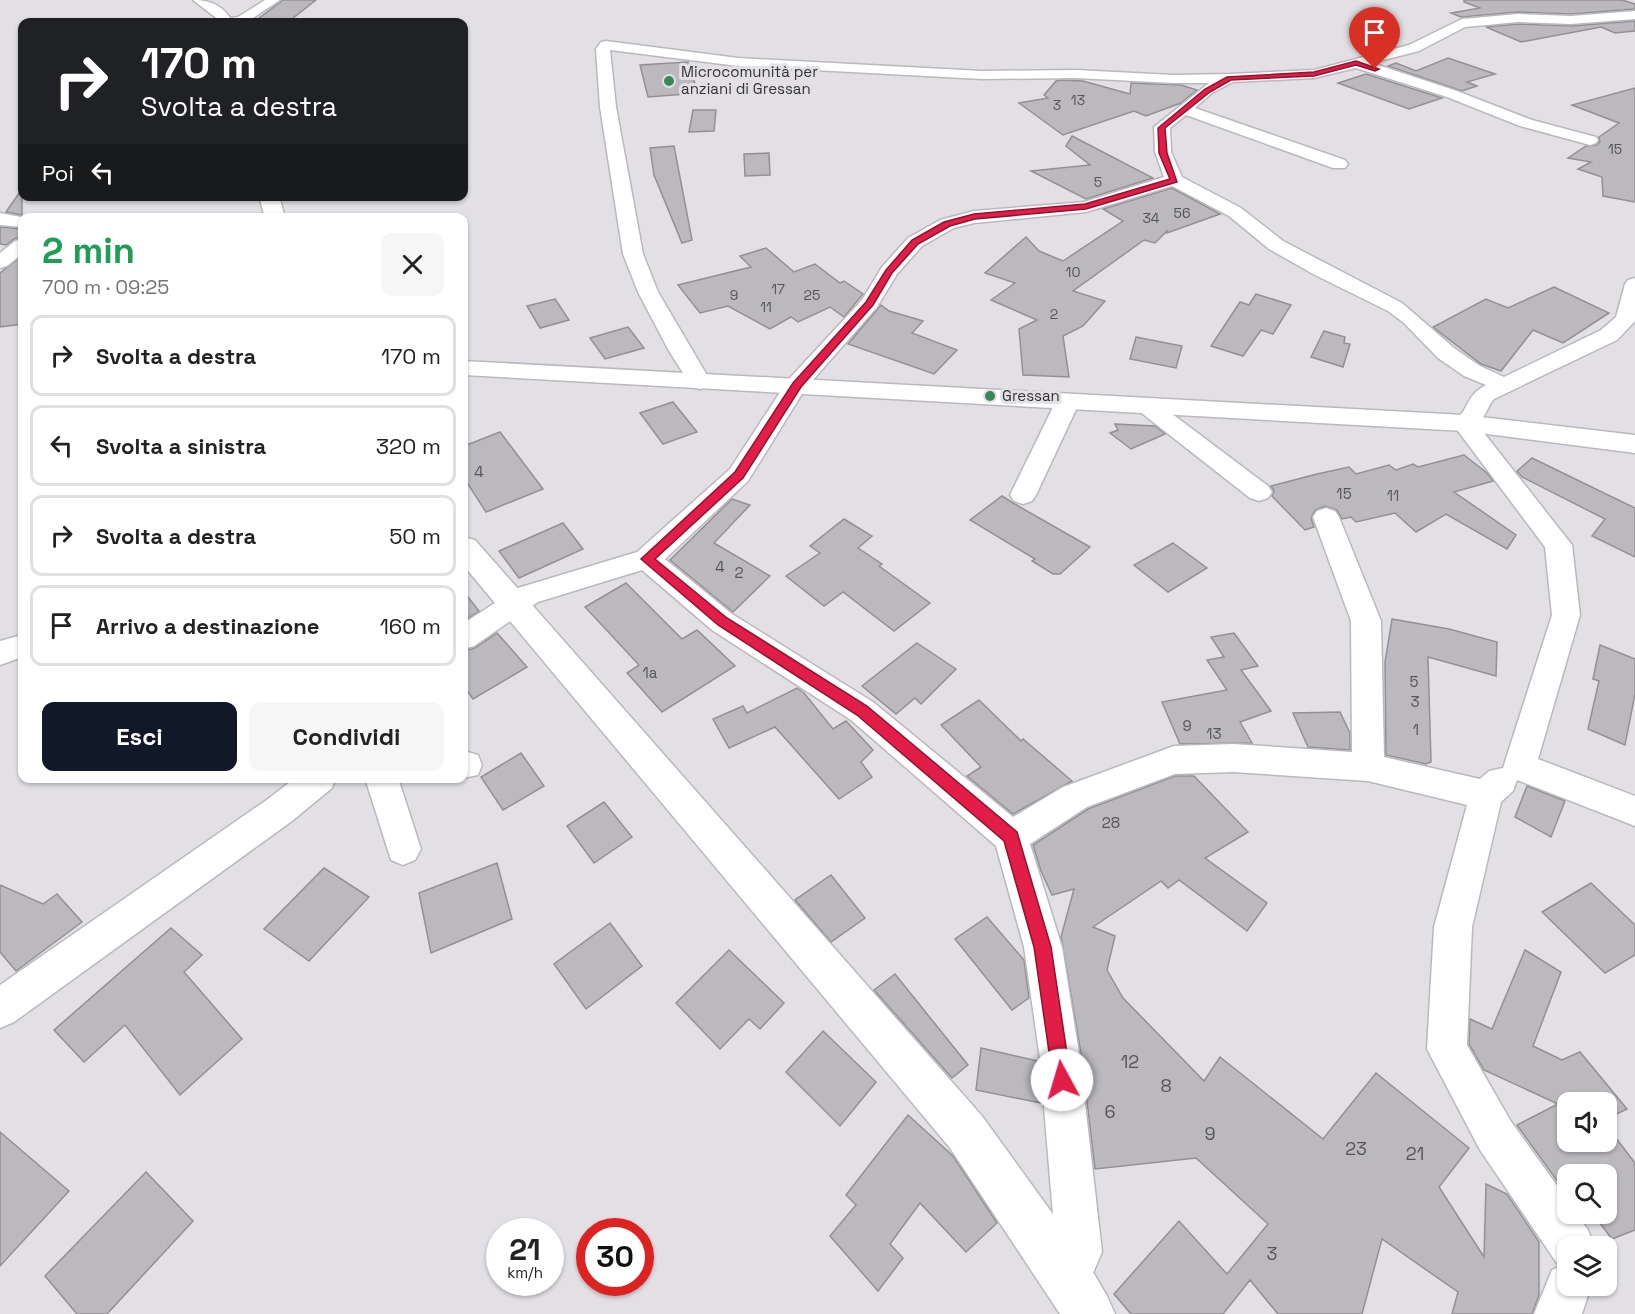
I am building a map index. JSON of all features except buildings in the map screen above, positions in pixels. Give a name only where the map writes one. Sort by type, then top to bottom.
[{"type":"street","points":[[200,0],[224,18]]},
{"type":"street","points":[[245,18],[274,0]]},
{"type":"street","points":[[700,381],[680,351],[648,292],[633,254],[608,107],[603,49],[606,45],[738,62],[972,74],[1076,74],[1173,79],[1230,78],[1314,74],[1414,48],[1462,23],[1518,18],[1571,20],[1635,15]]},
{"type":"street","points":[[1356,63],[1452,94],[1526,123],[1590,140]]},
{"type":"street","points":[[1230,78],[1208,90],[1162,128],[1163,153],[1174,180],[1234,212],[1276,245],[1395,307],[1411,319],[1446,354],[1472,371],[1506,386]]},
{"type":"street","points":[[1184,109],[1339,164]]},
{"type":"street","points":[[468,635],[528,595],[647,559],[739,475],[796,385],[870,303],[889,272],[915,242],[947,224],[974,217],[1086,207],[1174,180]]},
{"type":"street","points":[[0,219],[18,221]]},
{"type":"street","points":[[0,262],[18,248]]},
{"type":"street","points":[[1464,423],[1474,415],[1476,405],[1486,394],[1609,335],[1626,319],[1635,284]]},
{"type":"street","points":[[468,368],[1464,423],[1635,444]]},
{"type":"street","points":[[1023,495],[1068,401]]},
{"type":"street","points":[[1147,406],[1259,492]]},
{"type":"street","points":[[1464,423],[1558,544],[1566,615],[1519,766],[1486,795],[1453,927],[1447,1048],[1495,1136],[1565,1236]]},
{"type":"street","points":[[1326,517],[1366,621],[1368,767]]},
{"type":"street","points":[[468,552],[966,1132],[1068,1278],[1089,1314]]},
{"type":"street","points":[[647,559],[722,622],[862,711],[1011,837],[1043,947],[1060,1059],[1078,1252],[1068,1278]]},
{"type":"street","points":[[0,653],[18,647]]},
{"type":"street","points":[[1011,837],[1075,797],[1174,760],[1233,758],[1368,767],[1486,795]]},
{"type":"street","points":[[1519,766],[1635,812]]},
{"type":"street","points":[[0,1008],[280,810],[314,783]]},
{"type":"street","points":[[383,783],[403,849]]},
{"type":"street","points":[[1558,1314],[1564,1296]]},
{"type":"place","name":"Microcomunità per anziani di Gressan","points":[[669,81]]},
{"type":"place","name":"Gressan","points":[[990,396]]},
{"type":"route","points":[[1062,1080],[1043,947],[1011,837],[862,711],[722,622],[647,559],[739,475],[796,385],[870,303],[889,272],[915,242],[947,224],[974,217],[1086,207],[1174,180],[1163,153],[1162,128],[1208,90],[1230,78],[1314,74],[1356,63],[1375,69]]}]
